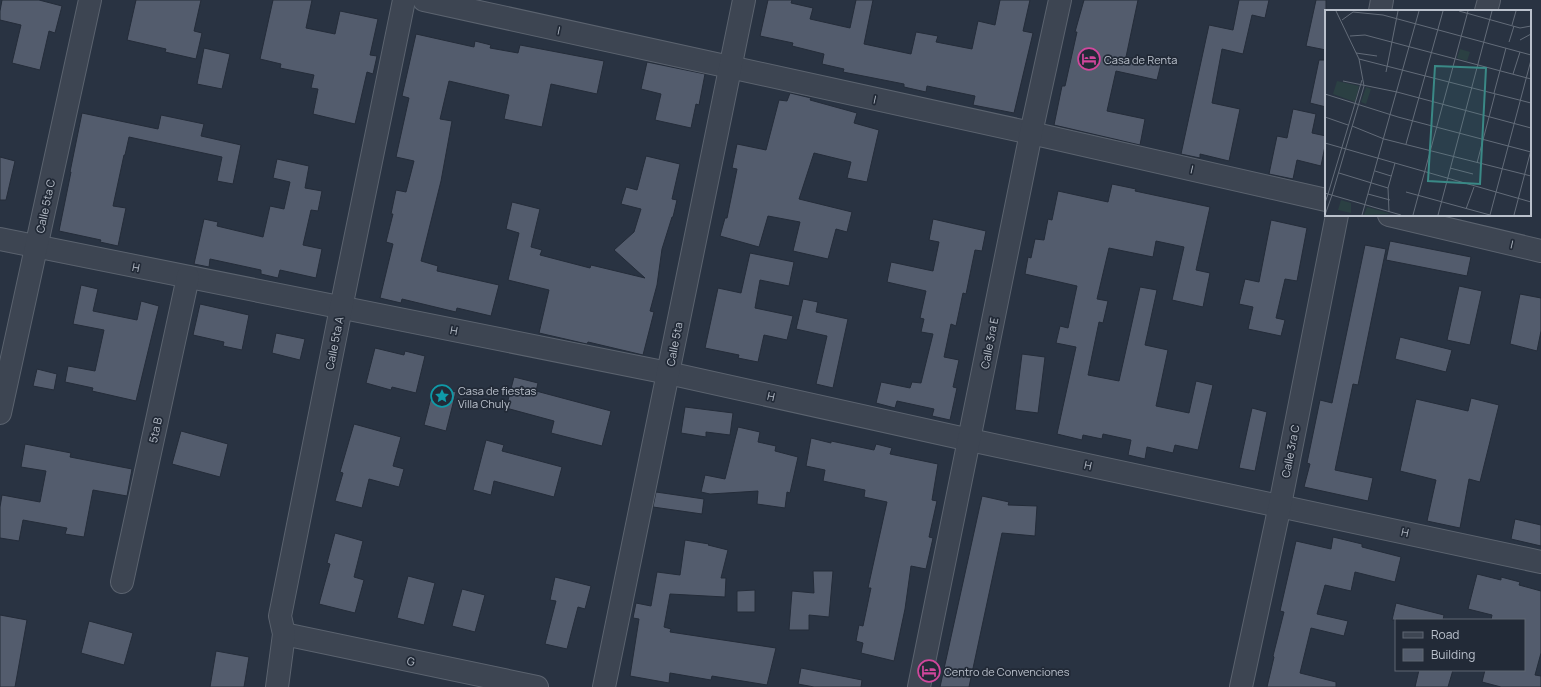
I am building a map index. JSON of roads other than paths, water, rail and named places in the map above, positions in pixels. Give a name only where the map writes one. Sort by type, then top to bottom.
[{"type":"street","name":"Calle 5ta C","points":[[0,413],[90,0]]},
{"type":"street","name":"Calle 5ta A","points":[[277,687],[284,634],[280,616],[404,0]]},
{"type":"street","name":"I","points":[[424,0],[1031,133],[1325,200]]},
{"type":"street","name":"Calle 5ta","points":[[604,687],[744,0]]},
{"type":"street","name":"Calle 3ra E","points":[[919,687],[1031,133],[1060,0]]},
{"type":"street","points":[[1380,10],[1382,0]]},
{"type":"street","points":[[1486,10],[1489,0]]},
{"type":"street","name":"Calle 3ra C","points":[[1241,687],[1280,505],[1337,216]]},
{"type":"street","name":"I","points":[[1393,216],[1541,251]]},
{"type":"street","name":"H","points":[[0,239],[668,373],[970,440],[1280,505],[1541,562]]},
{"type":"street","name":"5ta B","points":[[122,582],[188,277]]},
{"type":"street","name":"G","points":[[284,634],[537,687]]},
{"type":"place","name":"Casa de Renta","points":[[1089,59]]},
{"type":"place","name":"Casa de fiestas Villa Chuly","points":[[442,396]]},
{"type":"place","name":"Centro de Convenciones","points":[[929,671]]}]
